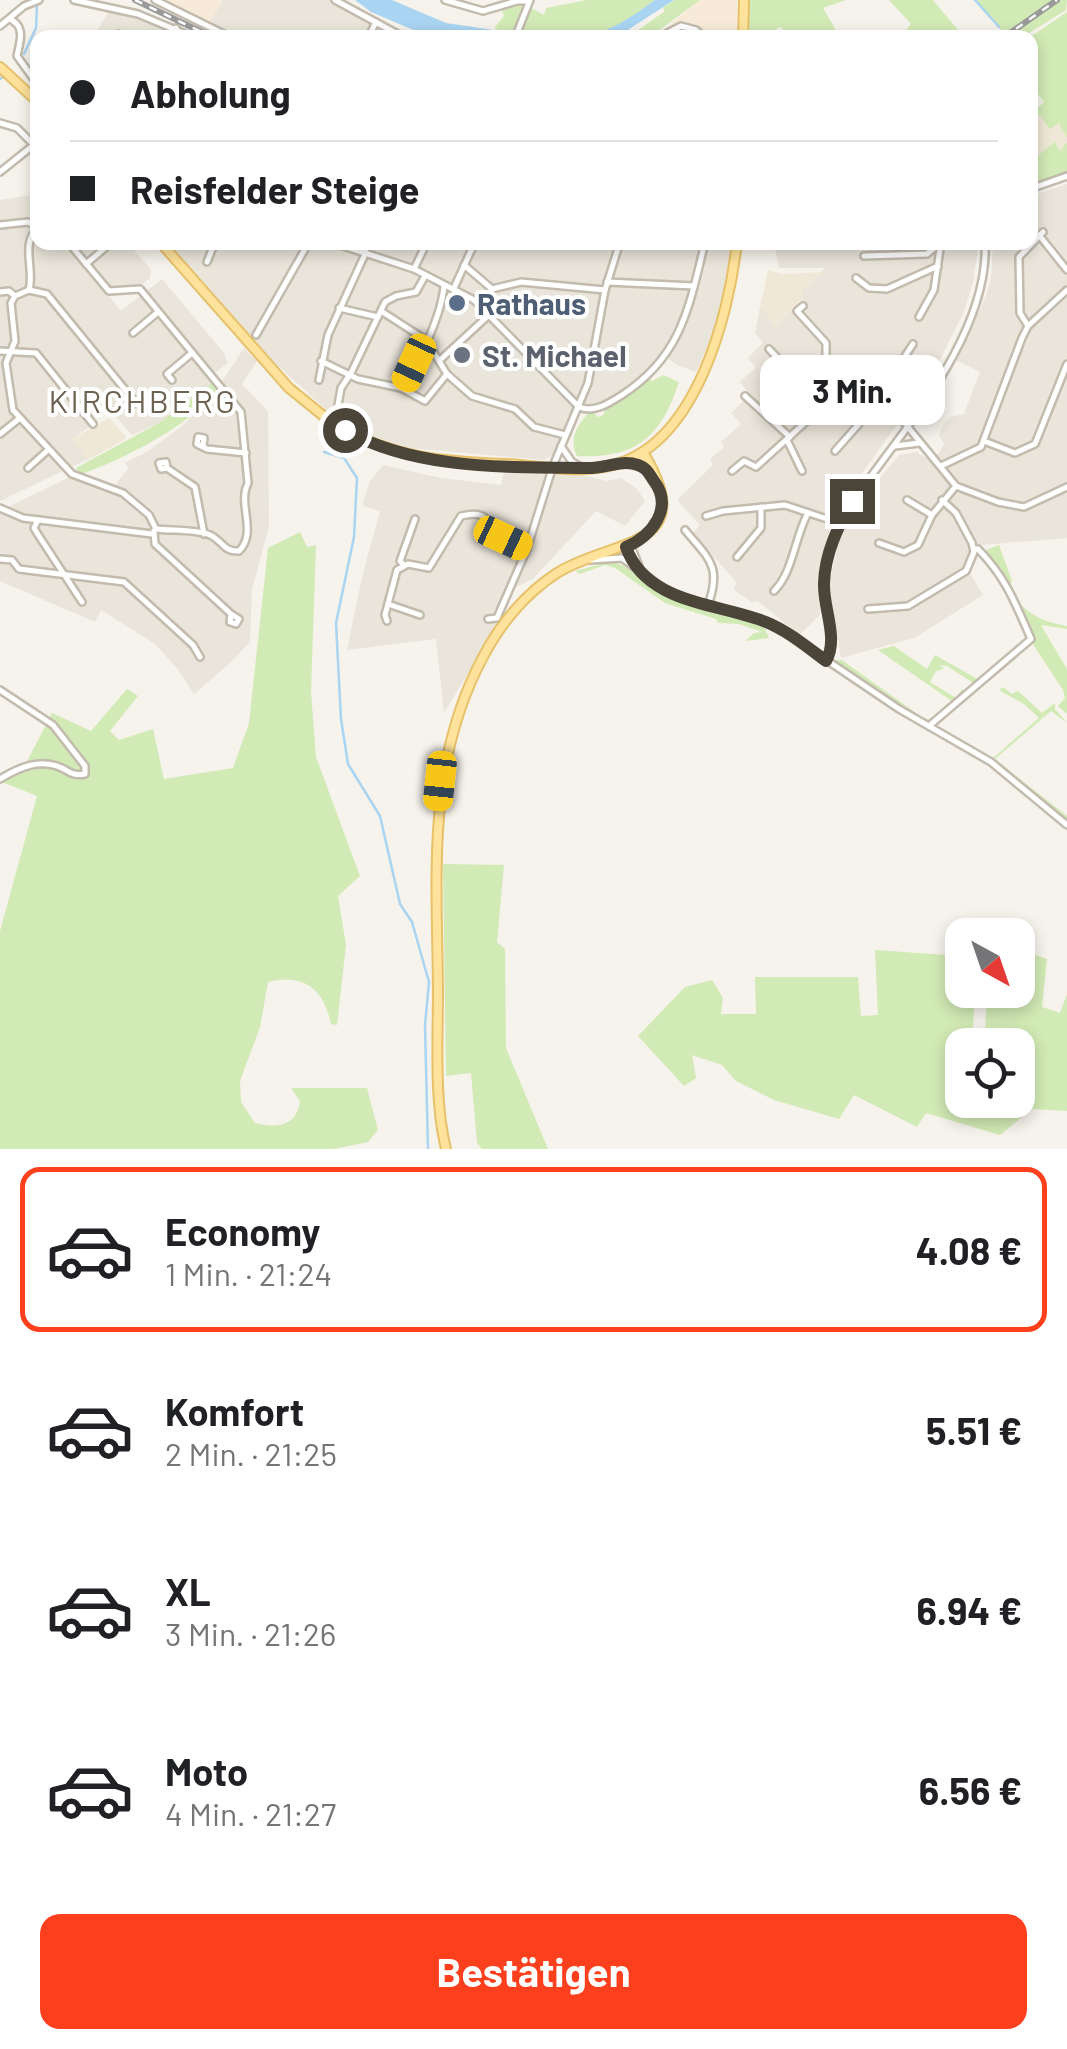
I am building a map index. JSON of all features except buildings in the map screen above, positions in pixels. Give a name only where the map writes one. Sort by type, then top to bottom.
[{"type":"main road","points":[[743,30],[744,0]]},
{"type":"main road","points":[[0,64],[30,94]]},
{"type":"main road","points":[[167,250],[289,388],[334,424],[367,442],[416,458],[584,468],[623,462],[640,454],[670,426],[704,371],[727,304],[736,250]]},
{"type":"main road","points":[[640,454],[660,488]]},
{"type":"main road","points":[[446,1149],[438,1034],[437,816],[448,746],[460,706],[483,656],[503,625],[542,584],[586,560],[647,536],[660,517],[660,488],[640,454]]},
{"type":"main road","points":[[623,462],[645,468]]},
{"type":"street","points":[[4,24],[24,6],[39,0]]},
{"type":"street","points":[[74,0],[112,7],[180,30]]},
{"type":"street","points":[[154,0],[216,30]]},
{"type":"street","points":[[335,0],[390,30]]},
{"type":"street","points":[[445,0],[483,12],[530,0],[518,30]]},
{"type":"street","points":[[372,30],[376,22]]},
{"type":"street","points":[[4,24],[17,24],[22,34],[18,56],[30,73]]},
{"type":"street","points":[[0,123],[17,128],[30,141]]},
{"type":"street","points":[[0,172],[30,151]]},
{"type":"street","points":[[1038,185],[1067,176]]},
{"type":"street","points":[[0,226],[30,223]]},
{"type":"street","points":[[1038,237],[1041,234],[1067,270]]},
{"type":"street","points":[[29,290],[30,235]]},
{"type":"street","points":[[0,508],[14,516],[38,520],[204,534],[230,552],[239,551],[247,543],[246,454],[241,412],[140,289],[109,290],[75,250]]},
{"type":"street","points":[[86,264],[103,250]]},
{"type":"street","points":[[207,262],[212,250]]},
{"type":"street","points":[[256,335],[304,250]]},
{"type":"street","points":[[359,250],[414,269],[477,302],[579,406],[596,409],[614,400],[655,367],[679,335],[703,250]]},
{"type":"street","points":[[414,269],[423,250]]},
{"type":"street","points":[[454,288],[471,250]]},
{"type":"street","points":[[488,619],[497,618],[579,406],[594,362],[606,286],[617,250]]},
{"type":"street","points":[[864,256],[928,254],[932,250]]},
{"type":"street","points":[[919,317],[934,290],[940,250]]},
{"type":"street","points":[[826,661],[833,644],[824,580],[840,524],[934,390],[968,320],[983,268],[984,250]]},
{"type":"street","points":[[1026,250],[1020,256],[1020,313],[1028,326]]},
{"type":"street","points":[[319,380],[339,308],[366,252]]},
{"type":"street","points":[[464,265],[492,289]]},
{"type":"street","points":[[856,278],[869,288],[887,288],[938,266]]},
{"type":"street","points":[[334,424],[341,388],[379,314],[389,299],[416,292],[425,276]]},
{"type":"street","points":[[477,302],[492,289],[521,282],[694,286]]},
{"type":"street","points":[[401,388],[441,310],[444,285]]},
{"type":"street","points":[[128,408],[135,402],[47,294],[29,290],[15,296],[11,303],[16,340],[6,363],[12,403],[20,418],[75,476],[130,498],[149,515],[155,544],[231,614]]},
{"type":"street","points":[[941,466],[981,447],[1028,326],[1067,290]]},
{"type":"street","points":[[0,292],[9,291],[15,296]]},
{"type":"street","points":[[803,306],[798,312],[826,342],[826,392],[830,400]]},
{"type":"street","points":[[339,308],[379,314],[426,340],[448,374],[478,400],[512,408],[534,427],[566,435]]},
{"type":"street","points":[[133,333],[158,312]]},
{"type":"street","points":[[440,360],[490,314]]},
{"type":"street","points":[[835,451],[913,344]]},
{"type":"street","points":[[769,349],[796,378],[826,392]]},
{"type":"street","points":[[0,350],[36,353],[94,424]]},
{"type":"street","points":[[172,380],[167,374],[192,353]]},
{"type":"street","points":[[322,361],[428,401],[448,374]]},
{"type":"street","points":[[984,441],[1015,453],[1035,444],[1067,364]]},
{"type":"street","points":[[745,396],[789,439],[802,471]]},
{"type":"street","points":[[830,400],[902,420],[956,486],[1020,508],[1067,487]]},
{"type":"street","points":[[732,471],[744,461],[756,467],[830,400]]},
{"type":"street","points":[[0,404],[12,403]]},
{"type":"street","points":[[0,434],[20,418]]},
{"type":"street","points":[[893,447],[922,444]]},
{"type":"street","points":[[203,446],[246,454]]},
{"type":"street","points":[[561,446],[572,462],[584,468]]},
{"type":"street","points":[[28,468],[48,450]]},
{"type":"street","points":[[167,468],[195,487],[204,534]]},
{"type":"street","points":[[879,543],[904,552],[918,545],[932,514],[956,486]]},
{"type":"street","points":[[908,500],[932,514]]},
{"type":"street","points":[[868,610],[908,606],[966,570],[972,562],[974,549],[956,514],[942,500]]},
{"type":"street","points":[[706,516],[785,505],[840,524]]},
{"type":"street","points":[[736,558],[761,528],[761,507]]},
{"type":"street","points":[[774,591],[783,580],[808,513]]},
{"type":"street","points":[[403,564],[428,568],[466,514],[490,519],[503,538],[526,549]]},
{"type":"street","points":[[403,564],[400,561],[414,519]]},
{"type":"street","points":[[38,520],[36,534],[82,602]]},
{"type":"street","points":[[684,530],[714,568],[716,579],[708,605]]},
{"type":"street","points":[[629,546],[632,562]]},
{"type":"street","points":[[629,546],[648,576]]},
{"type":"street","points":[[929,726],[1030,640],[1013,595],[990,561],[974,549]]},
{"type":"street","points":[[586,560],[622,558],[664,590],[772,624],[991,762],[1067,825]]},
{"type":"street","points":[[0,559],[12,560],[19,569],[124,582],[167,620],[200,657]]},
{"type":"street","points":[[387,622],[384,615],[397,570],[403,564]]},
{"type":"street","points":[[388,604],[420,615]]},
{"type":"street","points":[[0,690],[53,725],[86,766],[85,774],[76,776],[56,766],[35,763],[0,779]]},
{"type":"shaded area","points":[[166,0],[223,0],[209,23]]},
{"type":"shaded area","points":[[223,0],[329,0],[385,30],[224,30],[209,23]]},
{"type":"shaded area","points":[[700,0],[737,0],[737,30],[664,30]]},
{"type":"shaded area","points":[[110,9],[173,30],[98,30]]},
{"type":"shaded area","points":[[1046,104],[1067,129],[1067,146],[1060,151],[1054,143],[1038,156],[1038,111]]},
{"type":"shaded area","points":[[1067,184],[1067,538],[969,546],[970,556],[965,565],[983,595],[914,638],[841,658],[829,585],[839,540],[862,499],[899,455],[917,452],[933,463],[944,444],[939,435],[943,425],[950,417],[964,414],[980,372],[956,360],[985,298],[993,250],[1038,250],[1038,193]]},
{"type":"shaded area","points":[[30,195],[30,250],[134,250],[151,270],[150,278],[142,284],[113,287],[106,292],[121,311],[162,279],[224,353],[228,363],[208,378],[212,383],[159,423],[132,435],[105,404],[85,419],[90,426],[72,439],[88,459],[0,501],[0,200]]},
{"type":"shaded area","points":[[173,250],[730,250],[724,297],[696,372],[675,364],[664,354],[630,387],[610,399],[590,406],[577,399],[555,454],[544,460],[407,448],[372,436],[332,415],[275,363]]},
{"type":"shaded area","points":[[775,250],[978,250],[963,314],[931,377],[826,524],[831,532],[819,582],[820,615],[799,635],[758,601],[752,602],[733,588],[737,583],[693,533],[700,525],[677,500],[713,465],[710,459],[724,447],[721,442],[741,424],[731,413],[750,394],[739,382],[756,368],[748,358],[763,342],[755,333],[760,307],[776,324],[801,301],[802,290],[825,268],[779,268]]},
{"type":"shaded area","points":[[768,270],[783,274],[823,272],[802,290],[801,300],[775,325],[760,307]]},
{"type":"shaded area","points":[[244,348],[257,361],[242,384],[268,411],[269,526],[252,590],[250,642],[194,694],[155,644],[101,610],[95,622],[0,581],[0,511],[70,477],[111,491],[129,467],[124,463],[147,452],[211,398]]},
{"type":"shaded area","points":[[109,418],[127,438],[88,460],[72,439]]},
{"type":"shaded area","points":[[383,465],[441,478],[501,485],[504,472],[579,474],[606,481],[621,478],[637,489],[645,501],[625,526],[596,511],[533,579],[516,587],[508,585],[495,613],[499,622],[444,713],[436,639],[347,650],[380,511],[363,506],[364,499],[370,481]]},
{"type":"green space","points":[[587,0],[655,0],[610,30],[496,30],[504,16],[501,7],[529,1],[529,7],[544,15],[546,8]]},
{"type":"green space","points":[[674,0],[700,0],[659,30],[638,30],[665,11],[663,8]]},
{"type":"green space","points":[[744,0],[846,0],[823,8],[836,30],[743,30]]},
{"type":"green space","points":[[889,0],[933,0],[958,30],[907,30],[911,24]]},
{"type":"green space","points":[[975,0],[1067,0],[1066,10],[1034,30],[1001,29]]},
{"type":"green space","points":[[1067,12],[1067,138],[1059,123],[1050,129],[1038,114],[1044,102],[1038,94],[1038,32]]},
{"type":"green space","points":[[1055,142],[1060,151],[1067,142],[1067,172],[1038,183],[1038,156]]},
{"type":"green space","points":[[663,375],[679,382],[664,417],[643,441],[615,453],[577,456],[574,437],[591,410],[598,417],[603,415],[601,407],[633,392],[649,378],[652,381]]},
{"type":"green space","points":[[212,383],[216,390],[205,403],[173,429],[133,452],[79,475],[76,468],[159,423]]},
{"type":"green space","points":[[300,532],[307,547],[316,545],[311,692],[316,757],[360,876],[338,896],[346,945],[337,1025],[331,1024],[323,1001],[310,986],[292,980],[268,982],[260,1027],[240,1081],[241,1102],[255,1123],[271,1126],[285,1124],[295,1116],[300,1101],[291,1088],[367,1088],[378,1130],[368,1142],[334,1149],[0,1149],[0,931],[37,796],[2,782],[21,773],[52,713],[91,731],[127,689],[138,696],[110,731],[119,740],[153,729],[164,779],[233,768],[249,723],[268,548]]},
{"type":"green space","points":[[999,545],[1012,581],[1008,588],[1014,596],[1033,614],[1067,626],[1041,625],[1067,669],[1067,714],[1058,706],[1065,698],[1063,690],[1030,640],[978,686],[940,665],[944,669],[936,671],[930,682],[956,698],[962,689],[969,694],[933,723],[993,758],[1039,718],[999,690],[1003,687],[1012,694],[1018,691],[1042,713],[1055,703],[1055,709],[1067,723],[1051,711],[995,759],[1067,816],[1067,825],[991,762],[826,661],[842,660],[923,718],[932,720],[956,704],[878,650],[894,646],[927,669],[935,655],[981,681],[1025,643],[1021,621],[1001,586],[1004,583],[981,552]]},
{"type":"green space","points":[[609,562],[629,569],[682,603],[764,627],[769,638],[745,641],[762,632],[739,624],[718,623],[716,619],[665,603],[615,568],[605,565],[580,574],[575,571]]},
{"type":"green space","points":[[443,864],[504,865],[497,942],[505,949],[506,1048],[548,1149],[482,1149],[477,1143],[471,1073],[446,1076]]},
{"type":"green space","points":[[875,950],[945,955],[945,1008],[974,1008],[973,1028],[945,1028],[945,1118],[1021,1118],[1000,1135],[926,1113],[917,1127],[854,1095],[839,1119],[774,1100],[736,1081],[722,1065],[692,1055],[696,1078],[684,1086],[638,1036],[685,987],[712,980],[723,998],[721,1014],[756,1014],[755,977],[858,977],[861,1016],[878,1015]]},
{"type":"green space","points":[[1035,955],[1047,959],[1042,1007],[1060,1013],[1067,994],[1067,1111],[1035,1109],[1035,1028],[985,1028],[986,1008],[1035,1008]]},
{"type":"water","points":[[355,0],[392,0],[446,23],[493,30],[413,30],[371,12]]},
{"type":"water","points":[[655,0],[674,0],[628,30],[605,30]]},
{"type":"waterway","points":[[975,0],[999,27]]},
{"type":"waterway","points":[[35,30],[37,4]]},
{"type":"waterway","points":[[24,54],[30,41]]},
{"type":"waterway","points":[[0,79],[4,76]]},
{"type":"waterway","points":[[324,452],[344,458],[357,478],[354,537],[336,623],[341,719],[348,764],[380,816],[400,904],[412,922],[429,982],[425,1025],[428,1149]]},
{"type":"railway","points":[[135,0],[197,30]]},
{"type":"railway","points":[[1014,30],[1057,0]]},
{"type":"place","name":"Rathaus","points":[[457,303]]},
{"type":"place","name":"St. Michael","points":[[462,355]]},
{"type":"district","name":"KIRCHBERG","points":[[143,400]]},
{"type":"route","points":[[345,430],[367,442],[416,458],[584,468],[623,462],[645,468],[661,491],[660,517],[647,536],[626,547],[632,562],[644,575],[683,598],[772,624],[826,661],[833,644],[824,594],[826,564],[852,501]]}]
